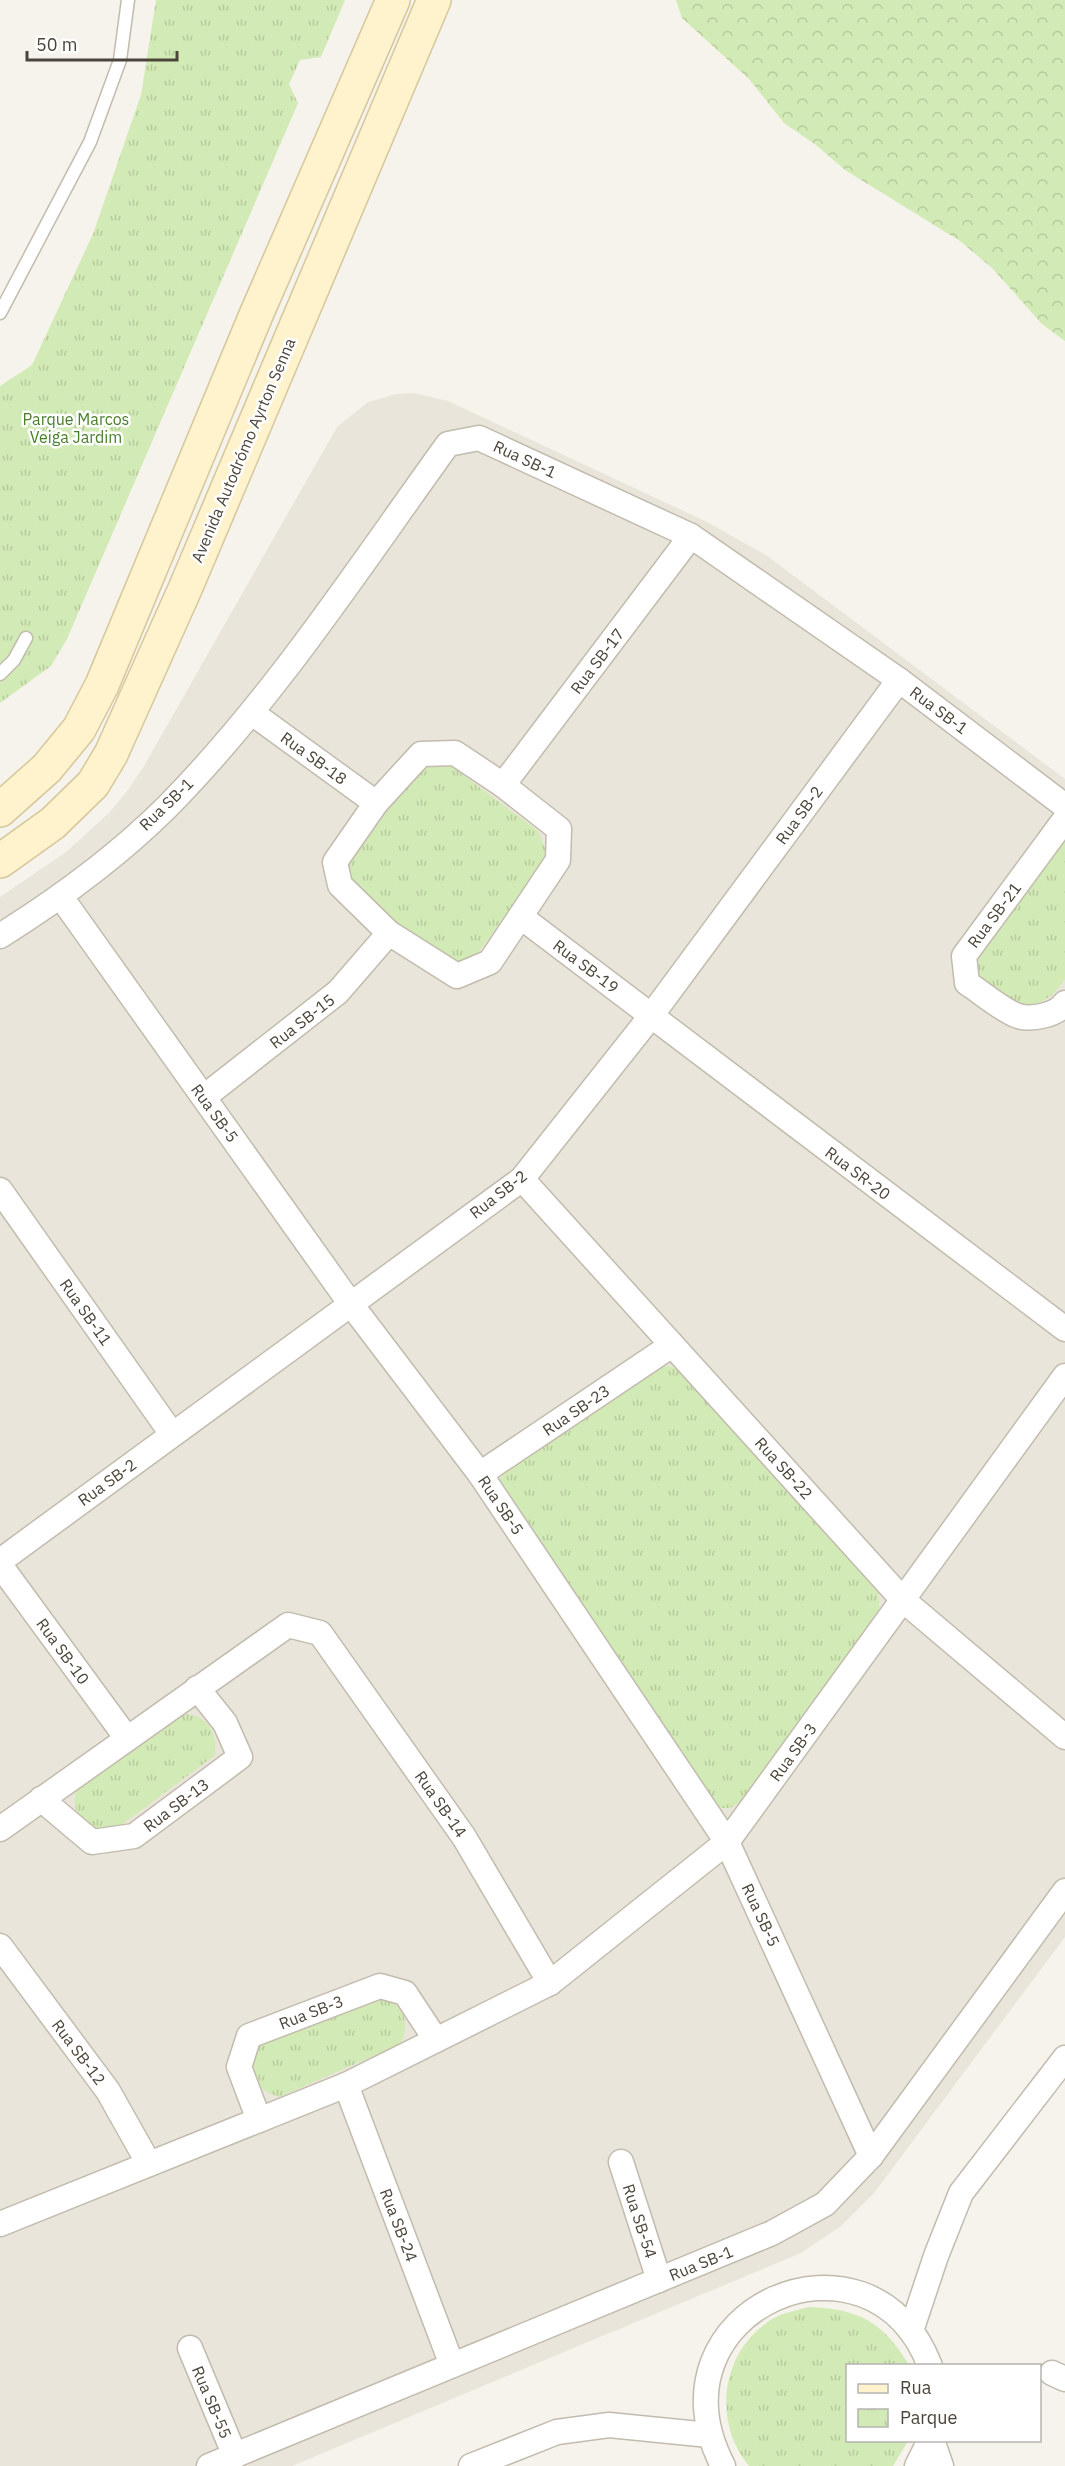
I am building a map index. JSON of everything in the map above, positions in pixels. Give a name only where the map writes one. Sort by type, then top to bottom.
[{"type":"street","points":[[0,810],[47,768],[79,729],[93,703],[256,315],[393,0]]},
{"type":"street","name":"Avenida Autodrómo Ayrton Senna","points":[[0,861],[52,823],[93,784],[111,754],[185,589],[434,0]]},
{"type":"street","points":[[256,315],[292,335]]},
{"type":"street","name":"Rua SB-1","points":[[0,936],[61,897],[167,806],[252,713],[448,444],[479,438],[692,536],[899,680],[1065,806]]},
{"type":"street","name":"Rua SB-17","points":[[503,785],[692,536]]},
{"type":"street","name":"Rua SB-2","points":[[0,1563],[350,1303],[522,1179],[651,1016],[899,680]]},
{"type":"street","name":"Rua SB-18","points":[[252,713],[376,803]]},
{"type":"street","points":[[455,753],[503,785],[559,829],[558,860],[490,962],[457,976],[389,933],[339,885],[335,862],[376,803],[421,754],[455,753]]},
{"type":"street","name":"Rua SB-21","points":[[1065,819],[964,956],[967,983],[1019,1016],[1050,1014],[1065,1003]]},
{"type":"street","name":"Rua SB-5","points":[[61,897],[350,1303],[480,1474],[727,1842],[871,2156]]},
{"type":"street","name":"Rua SB-19","points":[[521,916],[651,1016]]},
{"type":"street","name":"Rua SB-15","points":[[204,1097],[338,992],[389,933]]},
{"type":"street","name":"Rua SR-20","points":[[651,1016],[1065,1329]]},
{"type":"street","name":"Rua SB-22","points":[[522,1179],[903,1600],[1065,1737]]},
{"type":"street","name":"Rua SB-11","points":[[0,1190],[172,1434]]},
{"type":"street","name":"Rua SB-23","points":[[480,1474],[672,1345]]},
{"type":"street","name":"Rua SB-3","points":[[0,2224],[346,2085],[550,1983],[727,1842],[1065,1376]]},
{"type":"street","name":"Rua SB-10","points":[[0,1563],[126,1737]]},
{"type":"street","name":"Rua SB-14","points":[[197,1688],[288,1625],[320,1633],[464,1838],[550,1983]]},
{"type":"street","points":[[0,1828],[197,1688]]},
{"type":"street","name":"Rua SB-13","points":[[41,1799],[92,1842],[134,1836],[240,1757],[225,1723],[197,1688]]},
{"type":"street","name":"Rua SB-1","points":[[209,2466],[772,2233],[825,2204],[871,2156],[1065,1891]]},
{"type":"street","name":"Rua SB-12","points":[[0,1946],[108,2091],[149,2164]]},
{"type":"street","name":"Rua SB-3","points":[[259,2120],[239,2067],[249,2036],[380,1986],[405,1993],[436,2040]]},
{"type":"street","points":[[911,2331],[936,2256],[961,2193],[1065,2058]]},
{"type":"street","name":"Rua SB-24","points":[[346,2085],[452,2366]]},
{"type":"street","name":"Rua SB-54","points":[[621,2162],[659,2280]]},
{"type":"street","points":[[723,2466],[709,2435],[705,2396],[714,2357],[736,2324],[768,2300],[805,2288],[845,2289],[882,2304],[911,2331],[929,2364]]},
{"type":"street","name":"Rua SB-55","points":[[190,2348],[235,2456]]},
{"type":"street","points":[[471,2466],[557,2432],[609,2425],[709,2435]]},
{"type":"street","points":[[917,2466],[930,2442]]},
{"type":"street","points":[[932,2442],[941,2466]]},
{"type":"lane","points":[[0,313],[90,142],[120,60],[128,0]]},
{"type":"lane","points":[[0,674],[14,660],[26,638]]},
{"type":"shaded area","points":[[414,393],[448,401],[707,522],[766,555],[1065,779],[1065,1937],[874,2193],[841,2226],[801,2253],[292,2466],[0,2466],[0,897],[66,852],[109,813],[128,790],[144,766],[337,427],[368,402],[397,394]]},
{"type":"green space","name":"Parque Marcos Veiga Jardim","points":[[156,0],[345,0],[321,57],[300,60],[289,84],[298,103],[67,639],[51,666],[0,703],[0,386],[32,365],[93,234],[141,95]]},
{"type":"green space","points":[[676,0],[1065,0],[1065,341],[1042,324],[992,268],[960,241],[845,170],[816,145],[784,123],[749,79],[682,18]]},
{"type":"green space","points":[[447,763],[538,831],[546,850],[544,865],[477,954],[461,961],[444,959],[353,888],[349,873],[350,858],[413,774],[429,764]]},
{"type":"green space","points":[[1065,840],[1065,979],[1045,1000],[1033,1005],[1017,1007],[978,978],[975,960]]},
{"type":"green space","points":[[661,1367],[676,1368],[878,1592],[880,1613],[741,1802],[730,1808],[718,1808],[499,1481],[504,1472]]},
{"type":"green space","points":[[178,1714],[195,1716],[208,1724],[215,1738],[214,1756],[116,1829],[92,1830],[75,1807],[77,1789]]},
{"type":"green space","points":[[382,1997],[396,2005],[404,2016],[405,2030],[399,2045],[279,2097],[270,2094],[257,2082],[253,2075],[252,2059],[260,2042]]},
{"type":"green space","points":[[809,2307],[827,2308],[856,2315],[879,2328],[899,2350],[908,2364],[846,2364],[846,2442],[907,2442],[893,2466],[749,2466],[737,2447],[729,2427],[726,2406],[728,2384],[734,2364],[744,2345],[759,2329],[778,2316]]}]
